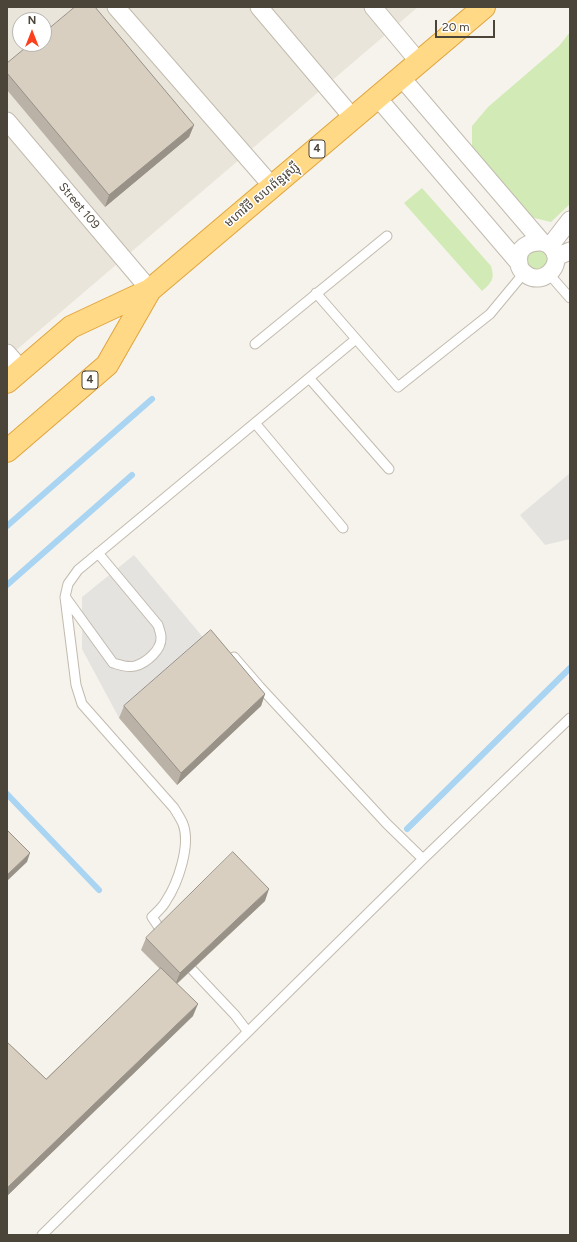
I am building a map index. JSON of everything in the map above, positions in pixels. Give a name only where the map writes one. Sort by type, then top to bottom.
[{"type":"highway","name":"មហាវិថី សហព័ន្ធរុស្ស៊ី","points":[[14,376],[71,327],[150,290],[484,7]]},
{"type":"highway","name":"មហាវិថី សហព័ន្ធរុស្ស៊ី","points":[[7,451],[107,365],[150,290]]},
{"type":"street","points":[[116,7],[272,186]]},
{"type":"street","points":[[259,7],[353,118]]},
{"type":"street","points":[[373,7],[419,62]]},
{"type":"street","points":[[401,77],[555,249]]},
{"type":"street","points":[[377,97],[521,267],[535,279],[545,277],[554,270],[556,263],[555,249],[570,220]]},
{"type":"street","name":"Street 109","points":[[7,121],[150,290]]},
{"type":"street","points":[[521,267],[519,255],[525,245],[535,241],[555,249]]},
{"type":"street","points":[[7,353],[14,376]]},
{"type":"lane","points":[[255,344],[387,236]]},
{"type":"lane","points":[[316,294],[398,387],[490,314],[521,267]]},
{"type":"lane","points":[[549,274],[570,298]]},
{"type":"lane","points":[[169,942],[152,917],[166,901],[178,877],[185,852],[185,835],[183,824],[174,808],[82,704],[76,685],[65,597],[68,584],[78,570],[310,379],[356,339]]},
{"type":"lane","points":[[310,379],[389,469]]},
{"type":"lane","points":[[255,423],[343,528]]},
{"type":"lane","points":[[65,597],[114,663],[123,667],[135,666],[151,657],[159,648],[161,638],[158,625],[98,553]]},
{"type":"lane","points":[[232,655],[387,824],[423,859]]},
{"type":"lane","points":[[42,1235],[423,859],[570,718]]},
{"type":"lane","points":[[177,954],[229,1009],[248,1032]]},
{"type":"shaded area","points":[[7,7],[418,7],[7,358]]},
{"type":"shaded area","points":[[570,473],[570,539],[545,545],[520,515]]},
{"type":"shaded area","points":[[134,555],[207,642],[119,718],[82,649],[82,597]]},
{"type":"green space","points":[[570,32],[570,204],[551,222],[530,217],[472,146],[472,126],[488,107],[559,46]]},
{"type":"green space","points":[[422,188],[491,266],[493,274],[492,280],[482,291],[404,203]]},
{"type":"green space","points":[[536,249],[545,252],[548,255],[547,266],[536,272],[527,265],[527,259],[531,252]]},
{"type":"building","points":[[75,7],[95,7],[194,125],[109,195],[7,73],[7,63],[20,52],[52,52],[52,26]]},
{"type":"building","points":[[211,630],[265,694],[181,773],[124,706]]},
{"type":"building","points":[[7,830],[30,853],[7,875]]},
{"type":"building","points":[[233,852],[269,889],[180,973],[146,938]]},
{"type":"building","points":[[161,968],[198,1004],[7,1188],[7,1042],[46,1079]]},
{"type":"waterway","points":[[7,526],[152,399]]},
{"type":"waterway","points":[[7,585],[132,475]]},
{"type":"waterway","points":[[407,829],[570,668]]},
{"type":"waterway","points":[[7,794],[99,890]]}]
